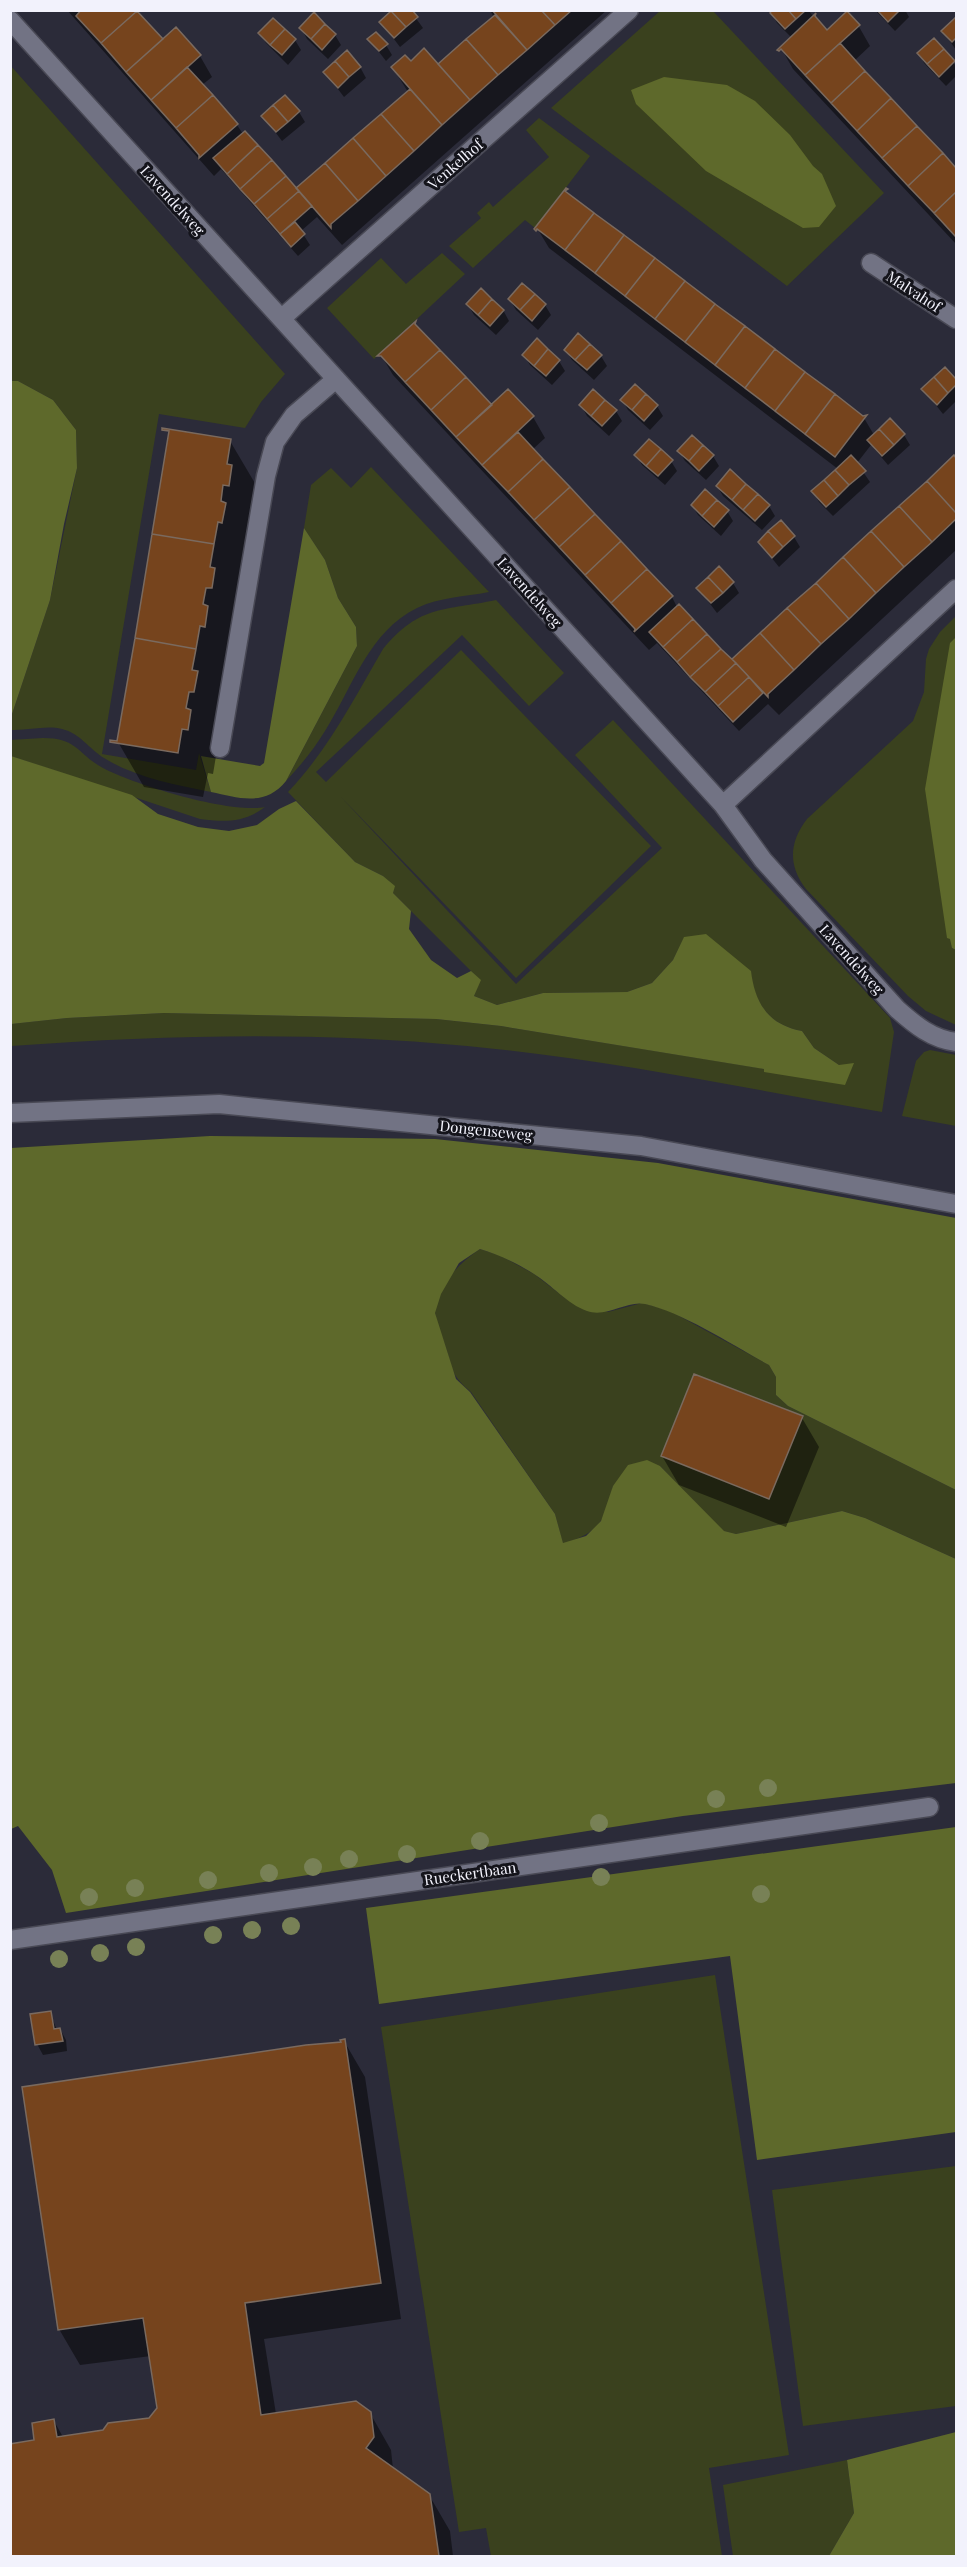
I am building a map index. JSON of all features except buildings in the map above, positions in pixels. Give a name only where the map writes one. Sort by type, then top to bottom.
[{"type":"street","name":"Venkelhof","points":[[282,318],[629,10]]},
{"type":"street","name":"Lavendelweg","points":[[10,21],[723,805],[763,860],[897,1009],[916,1026],[943,1040],[957,1042]]},
{"type":"street","name":"Malvahof","points":[[871,263],[957,319]]},
{"type":"street","points":[[220,747],[266,476],[275,442],[294,415],[336,379]]},
{"type":"street","points":[[723,805],[957,589]]},
{"type":"street","name":"Dongenseweg","points":[[10,1113],[231,1105],[641,1146],[957,1204]]},
{"type":"street","name":"Rueckertbaan","points":[[10,1940],[929,1807]]},
{"type":"green space","points":[[660,11],[713,11],[884,193],[787,286],[551,108]]},
{"type":"green space","points":[[10,65],[285,374],[261,402],[245,428],[159,414],[102,754],[196,770],[199,753],[211,792],[156,780],[116,765],[74,734],[62,729],[11,730],[11,717],[50,600],[77,468],[76,430],[53,400],[18,381],[11,381]]},
{"type":"green space","points":[[664,77],[727,85],[755,101],[790,135],[813,166],[822,174],[836,206],[819,227],[803,228],[706,171],[636,104],[631,90]]},
{"type":"green space","points":[[539,118],[590,156],[535,228],[525,220],[473,268],[449,246],[481,218],[477,213],[489,202],[493,207],[549,157],[526,130]]},
{"type":"green space","points":[[442,253],[465,274],[374,359],[327,308],[381,258],[406,284]]},
{"type":"green space","points":[[11,381],[18,381],[53,400],[76,430],[77,468],[50,600],[11,717]]},
{"type":"green space","points":[[371,467],[489,592],[426,604],[400,618],[386,631],[363,662],[321,738],[286,781],[357,646],[356,627],[338,598],[325,560],[304,528],[311,485],[331,468],[351,488]]},
{"type":"green space","points":[[304,528],[325,560],[338,598],[356,627],[357,646],[286,781],[278,789],[269,795],[251,798],[211,792],[201,756],[260,766],[264,763]]},
{"type":"green space","points":[[496,600],[564,673],[529,706],[462,635],[316,772],[326,782],[461,650],[651,846],[516,978],[340,796],[516,984],[662,848],[575,755],[613,720],[890,1018],[894,1032],[882,1112],[571,1058],[410,1041],[239,1036],[125,1039],[11,1046],[10,1024],[67,1018],[164,1013],[436,1019],[501,1026],[765,1069],[764,1071],[839,1065],[814,1048],[802,1031],[790,1028],[772,1018],[760,1003],[750,971],[684,938],[673,960],[652,983],[627,992],[543,993],[497,1005],[474,996],[480,980],[393,893],[394,886],[383,876],[355,862],[288,792],[316,759],[351,705],[383,649],[396,634],[409,624],[434,612]]},
{"type":"green space","points":[[956,616],[956,939],[952,948],[956,950],[956,1025],[926,1011],[908,996],[806,889],[796,872],[793,854],[797,836],[807,819],[913,721],[924,692],[926,659],[929,649],[940,632]]},
{"type":"green space","points":[[956,637],[956,950],[952,948],[950,939],[947,938],[925,789],[950,643]]},
{"type":"green space","points":[[43,738],[71,744],[103,768],[159,790],[229,806],[265,807],[242,819],[217,821],[200,819],[11,756],[10,740]]},
{"type":"green space","points":[[11,756],[132,795],[158,814],[198,827],[229,831],[257,825],[279,809],[296,801],[355,862],[383,876],[395,886],[393,893],[411,911],[409,929],[431,960],[457,978],[471,971],[481,980],[474,996],[497,1005],[543,993],[627,992],[652,983],[673,960],[684,937],[706,934],[751,971],[760,1003],[772,1018],[790,1028],[802,1031],[814,1048],[839,1065],[854,1063],[845,1085],[764,1072],[764,1069],[501,1026],[436,1019],[164,1013],[67,1018],[11,1024]]},
{"type":"green space","points":[[930,1050],[956,1055],[956,1126],[902,1116],[916,1061],[924,1052]]},
{"type":"green space","points":[[210,1136],[435,1139],[658,1163],[956,1218],[956,1490],[788,1406],[776,1395],[776,1377],[769,1365],[724,1339],[660,1308],[638,1303],[609,1311],[594,1313],[587,1311],[573,1304],[528,1270],[480,1249],[459,1263],[441,1294],[435,1313],[456,1379],[470,1392],[555,1514],[563,1543],[586,1536],[601,1521],[613,1486],[628,1465],[647,1460],[660,1466],[724,1531],[736,1534],[842,1511],[865,1518],[956,1559],[956,1783],[683,1816],[66,1913],[52,1870],[18,1826],[11,1829],[11,1148]]},
{"type":"green space","points":[[480,1249],[501,1256],[534,1274],[565,1298],[608,1312],[642,1303],[668,1310],[769,1365],[776,1377],[776,1395],[788,1406],[956,1490],[956,1559],[865,1518],[842,1511],[736,1534],[723,1531],[660,1466],[613,1486],[607,1509],[599,1524],[585,1535],[563,1544],[555,1514],[471,1392],[454,1373],[436,1321],[437,1302],[445,1284],[464,1261]]},
{"type":"green space","points":[[956,1827],[956,2132],[757,2160],[730,1956],[379,2004],[366,1908]]},
{"type":"green space","points":[[715,1975],[789,2455],[709,2468],[722,2556],[491,2556],[486,2528],[459,2532],[381,2027]]},
{"type":"green space","points":[[956,2166],[956,2406],[803,2426],[772,2190]]},
{"type":"green space","points":[[956,2432],[956,2556],[829,2556],[854,2513],[847,2460]]},
{"type":"green space","points":[[847,2460],[854,2513],[829,2556],[733,2556],[723,2485]]}]
